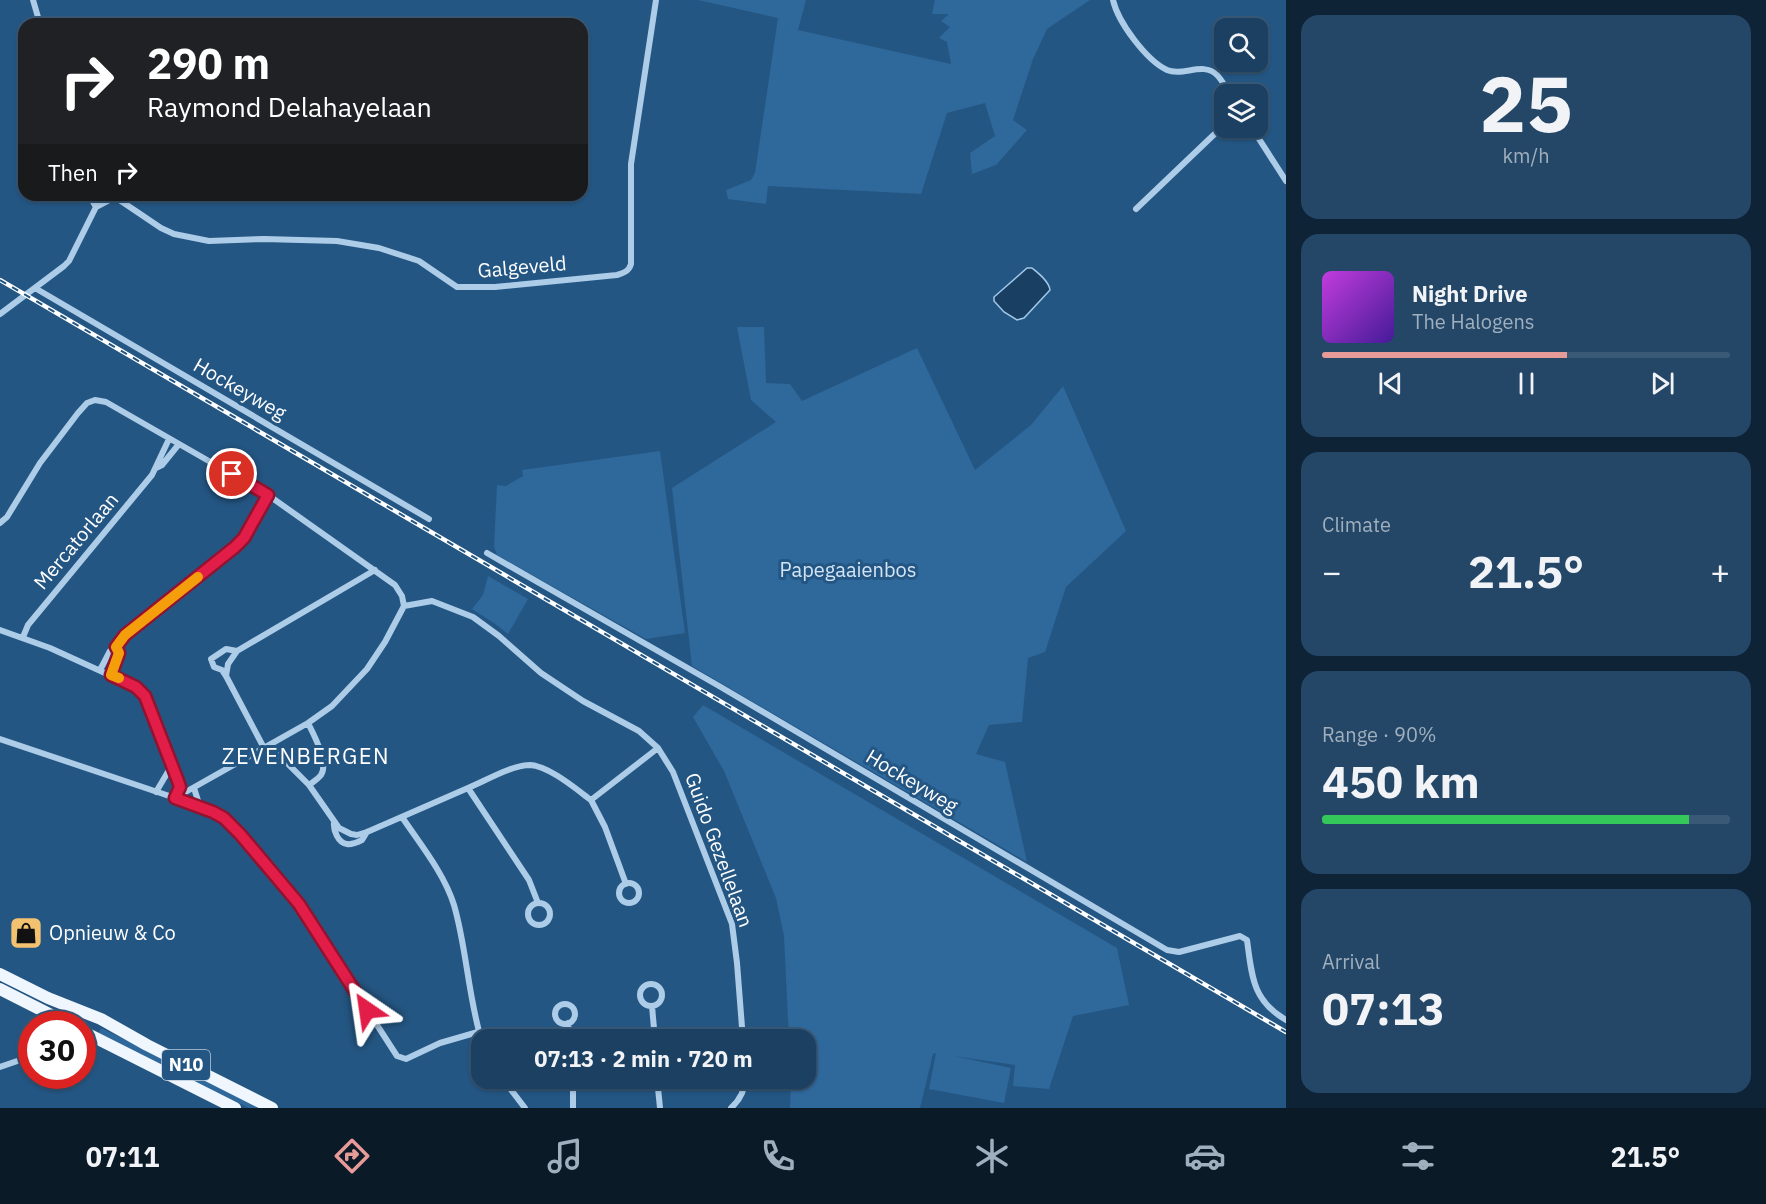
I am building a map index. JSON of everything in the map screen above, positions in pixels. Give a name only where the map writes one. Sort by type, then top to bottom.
[{"type":"main road","name":"N10","points":[[0,974],[48,998],[101,1019],[147,1045],[272,1108]]},
{"type":"main road","points":[[0,989],[43,1011]]},
{"type":"main road","points":[[96,1020],[101,1019]]},
{"type":"main road","name":"N10","points":[[96,1038],[236,1108]]},
{"type":"street","points":[[33,0],[38,18]]},
{"type":"street","name":"Galgeveld","points":[[122,201],[167,232],[209,241],[264,239],[337,241],[379,248],[419,261],[457,287],[495,287],[617,275],[629,269],[631,264],[632,164],[656,0]]},
{"type":"street","points":[[1113,0],[1127,28],[1147,54],[1168,70],[1181,72],[1201,68],[1211,70],[1223,84]]},
{"type":"street","points":[[1136,209],[1214,135]]},
{"type":"street","points":[[1258,138],[1286,181]]},
{"type":"street","points":[[0,314],[69,261],[96,207],[92,201]]},
{"type":"street","name":"Galgeveld","points":[[96,207],[108,201]]},
{"type":"street","name":"Hockeyweg","points":[[35,288],[429,519]]},
{"type":"street","points":[[0,523],[60,434],[87,403],[95,400],[106,402],[268,495],[395,585],[402,596],[404,606],[378,653],[355,684],[332,706],[308,723],[175,798]]},
{"type":"street","name":"Mercatorlaan","points":[[23,637],[28,624],[156,468],[169,439]]},
{"type":"street","name":"Mercatorlaan","points":[[156,468],[162,465],[179,444]]},
{"type":"street","points":[[100,670],[110,651],[125,635],[244,538],[268,495]]},
{"type":"street","name":"Hockeyweg","points":[[487,553],[719,686],[1167,950],[1179,952],[1240,936],[1244,938],[1247,940],[1255,985],[1260,999],[1286,1020]]},
{"type":"street","points":[[226,675],[228,664],[237,651],[375,570]]},
{"type":"street","name":"Guido Gezellelaan","points":[[404,606],[432,601],[473,617],[541,672],[583,701],[639,731],[658,748],[673,771],[732,924],[742,1029]]},
{"type":"street","points":[[0,630],[23,637],[136,687],[145,696],[180,787],[175,798]]},
{"type":"street","points":[[111,675],[119,653],[116,647]]},
{"type":"street","points":[[237,651],[226,649],[211,659],[214,667],[222,670],[226,675],[264,748]]},
{"type":"street","points":[[308,723],[324,765],[320,777],[309,785]]},
{"type":"street","points":[[0,739],[175,798],[224,818],[299,904],[397,1056],[406,1059],[440,1043],[471,1034]]},
{"type":"street","points":[[271,744],[275,751],[309,785],[334,822],[343,831],[357,835],[512,769],[532,765],[546,770],[591,800],[605,827],[626,884]]},
{"type":"street","points":[[591,800],[658,748]]},
{"type":"street","points":[[156,792],[172,765]]},
{"type":"street","points":[[194,788],[200,807]]},
{"type":"street","points":[[468,788],[529,880],[538,903]]},
{"type":"street","points":[[402,817],[445,884],[453,903],[477,1029]]},
{"type":"street","points":[[334,822],[334,828],[343,843],[362,840],[367,832]]},
{"type":"street","points":[[652,1006],[654,1029]]},
{"type":"street","points":[[568,1023],[569,1029]]},
{"type":"street","points":[[0,1067],[18,1061]]},
{"type":"street","points":[[510,1089],[525,1108]]},
{"type":"street","points":[[573,1089],[573,1108]]},
{"type":"street","points":[[658,1089],[660,1108]]},
{"type":"street","points":[[731,1108],[741,1097],[744,1089]]},
{"type":"green space","points":[[698,0],[806,0],[798,30],[951,64],[947,42],[939,38],[950,27],[941,21],[949,14],[932,14],[935,0],[1090,0],[1047,29],[1033,59],[1013,120],[1027,130],[996,165],[972,174],[970,153],[995,136],[985,103],[947,113],[921,194],[768,186],[766,204],[728,199],[726,190],[751,180],[755,173],[778,18]]},
{"type":"green space","name":"Papegaaienbos","points":[[737,327],[764,327],[766,383],[790,384],[802,401],[917,348],[975,470],[1031,425],[1063,386],[1126,531],[1066,587],[1045,652],[1028,658],[1022,722],[989,725],[976,754],[1005,762],[1027,862],[692,666],[672,488],[776,422],[751,400]]},
{"type":"green space","points":[[660,451],[685,633],[646,639],[497,555],[494,547],[497,485],[506,486],[523,476],[522,470]]},
{"type":"green space","points":[[488,576],[528,599],[508,634],[472,609],[483,595]]},
{"type":"green space","points":[[703,705],[1117,948],[1129,1005],[1073,1016],[1049,1089],[1013,1086],[1015,1065],[954,1056],[1011,1068],[1004,1103],[929,1089],[936,1053],[933,1054],[920,1108],[790,1108],[791,1089],[816,1089],[816,1029],[789,1029],[784,936],[776,898],[724,771],[693,717]]},
{"type":"green space","points":[[101,1028],[263,1108],[249,1108],[98,1035]]},
{"type":"shaded area","points":[[1027,268],[1032,268],[1040,275],[1048,283],[1050,290],[1024,318],[1017,320],[1004,312],[994,301],[994,297]]},
{"type":"railway","points":[[0,280],[1286,1032]]},
{"type":"slow traffic","points":[[119,678],[111,675],[119,653],[116,647],[125,635],[198,577]]},
{"type":"place","name":"Opnieuw & Co","points":[[26,933]]},
{"type":"district","name":"ZEVENBERGEN","points":[[306,756]]},
{"type":"route","points":[[232,474],[268,495],[244,538],[125,635],[116,647],[119,653],[111,675],[136,687],[145,696],[180,787],[175,798],[213,812],[234,827],[299,904],[367,1010]]}]
